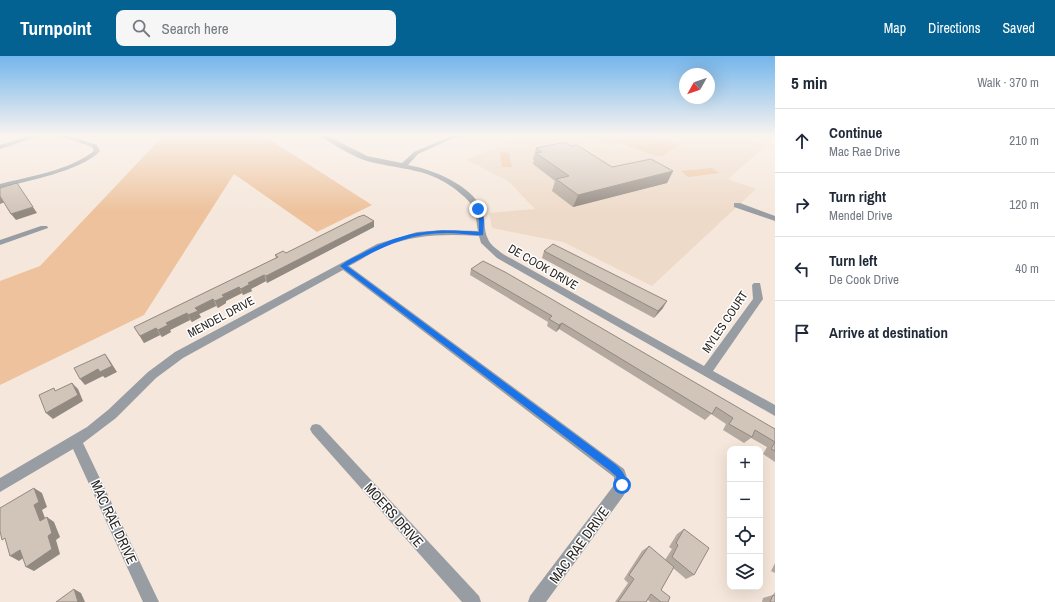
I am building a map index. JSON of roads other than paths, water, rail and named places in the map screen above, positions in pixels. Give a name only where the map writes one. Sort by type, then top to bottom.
[{"type":"street","points":[[0,186],[81,161]]},
{"type":"street","name":"DE COOK DRIVE","points":[[384,161],[421,169],[441,178],[465,193],[478,209],[484,241],[500,256],[775,412]]},
{"type":"street","points":[[404,165],[408,161]]},
{"type":"street","points":[[736,205],[775,219]]},
{"type":"street","points":[[0,243],[44,228]]},
{"type":"street","name":"MENDEL DRIVE","points":[[0,485],[76,441],[103,422],[146,380],[179,355],[380,246],[407,235],[448,231],[482,234]]},
{"type":"street","name":"MAC RAE DRIVE","points":[[343,266],[619,473],[622,479],[622,485],[619,490],[536,602]]},
{"type":"street","name":"MYLES COURT","points":[[706,372],[758,299],[757,285]]},
{"type":"street","name":"MOERS DRIVE","points":[[316,429],[472,602]]},
{"type":"street","name":"MAC RAE DRIVE","points":[[76,441],[151,602]]}]
